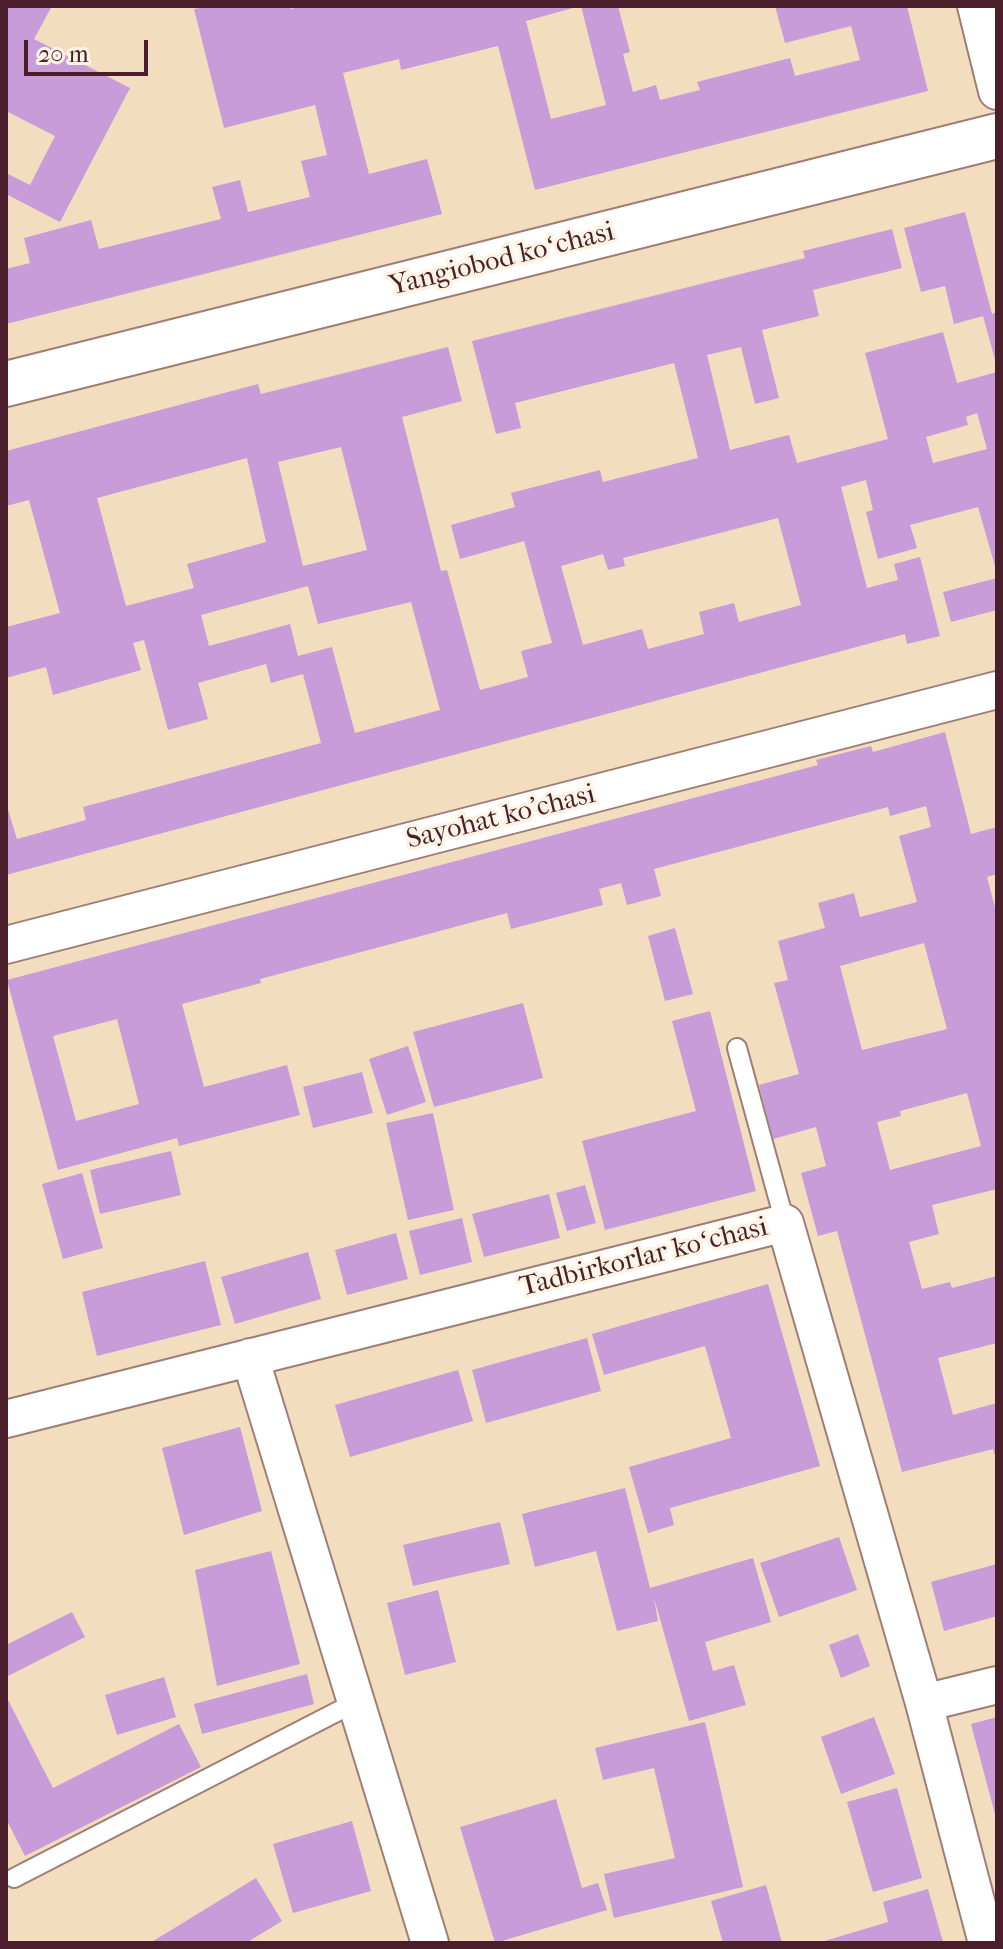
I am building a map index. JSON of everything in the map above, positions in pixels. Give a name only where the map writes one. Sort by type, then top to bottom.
[{"type":"street","points":[[976,6],[997,91]]},
{"type":"street","name":"Yangiobod koʻchasi","points":[[6,384],[997,136]]},
{"type":"street","name":"Sayohat ko'chasi","points":[[6,945],[997,690]]},
{"type":"street","name":"Tadbirkorlar koʻchasi","points":[[6,1419],[785,1223],[924,1703],[987,1943]]},
{"type":"street","points":[[250,1357],[430,1943]]},
{"type":"street","points":[[924,1703],[997,1685]]},
{"type":"lane","points":[[737,1048],[785,1223]]},
{"type":"lane","points":[[14,1878],[356,1702]]},
{"type":"building","points":[[6,6],[52,6],[34,39],[130,88],[60,222],[6,194],[6,173],[30,185],[55,136],[6,111]]},
{"type":"building","points":[[211,6],[288,6],[291,9],[302,6],[580,6],[526,21],[551,119],[606,105],[581,6],[618,6],[630,52],[623,54],[633,92],[656,85],[660,100],[700,90],[697,82],[790,58],[795,76],[860,60],[851,26],[785,43],[775,6],[907,6],[928,91],[535,190],[498,46],[401,70],[399,59],[343,73],[369,174],[427,159],[442,214],[6,324],[6,269],[30,263],[24,238],[91,220],[99,249],[221,219],[212,187],[240,180],[248,212],[310,197],[301,161],[327,155],[315,105],[224,128],[194,9]]},
{"type":"building","points":[[965,212],[992,314],[997,312],[997,367],[983,316],[954,324],[945,286],[921,292],[904,228]]},
{"type":"building","points":[[892,229],[902,268],[813,290],[819,316],[762,330],[779,398],[755,404],[741,347],[707,355],[730,450],[789,435],[797,463],[888,439],[865,353],[943,332],[957,383],[997,372],[997,573],[978,507],[910,525],[917,548],[878,559],[866,512],[873,510],[866,480],[841,487],[867,588],[898,580],[894,564],[920,557],[940,636],[907,644],[905,634],[6,875],[6,803],[17,839],[86,820],[83,807],[321,743],[303,674],[271,683],[266,664],[198,683],[208,719],[168,730],[144,640],[133,643],[141,670],[53,695],[46,667],[6,678],[6,627],[60,613],[29,500],[6,506],[6,451],[258,384],[261,394],[448,347],[462,401],[402,417],[441,571],[447,570],[480,690],[528,677],[521,651],[552,643],[524,541],[460,559],[451,525],[515,507],[511,493],[600,470],[603,482],[698,458],[674,363],[515,403],[521,428],[496,434],[472,341],[805,258],[803,251]],"holes":[[[977,413],[987,449],[933,463],[926,437],[968,425],[966,417]],[[341,447],[367,550],[303,566],[278,462]],[[247,458],[266,542],[187,564],[194,588],[126,606],[97,498]],[[778,518],[801,605],[739,622],[734,603],[699,612],[704,634],[648,649],[642,629],[583,645],[561,566],[603,554],[608,570],[625,566],[623,558]],[[308,586],[318,624],[411,602],[440,710],[355,733],[332,647],[298,656],[290,624],[209,646],[201,615]]]},
{"type":"building","points":[[997,578],[997,610],[951,622],[943,592]]},
{"type":"building","points":[[945,732],[971,834],[997,827],[997,874],[987,877],[997,915],[997,1189],[932,1205],[939,1234],[909,1242],[922,1289],[950,1282],[952,1288],[997,1276],[997,1343],[938,1358],[953,1415],[997,1403],[997,1462],[993,1449],[902,1472],[837,1231],[818,1236],[801,1173],[826,1166],[816,1127],[773,1139],[759,1085],[799,1074],[774,983],[788,980],[778,941],[825,928],[818,903],[854,893],[860,917],[917,902],[899,836],[931,827],[926,806],[890,816],[888,807],[654,869],[661,896],[627,905],[621,883],[599,889],[603,905],[511,929],[507,913],[260,979],[261,983],[182,1004],[204,1087],[287,1065],[300,1115],[179,1146],[177,1138],[58,1170],[7,980],[818,765],[816,760],[871,746],[873,752]],"holes":[[[924,943],[947,1029],[862,1050],[840,966]],[[117,1019],[139,1104],[76,1121],[53,1036]],[[967,1093],[981,1146],[890,1170],[877,1122],[901,1116],[900,1111]]]},
{"type":"building","points":[[675,928],[693,994],[665,1001],[648,936]]},
{"type":"building","points":[[523,1003],[543,1078],[434,1107],[413,1032]]},
{"type":"building","points":[[710,1011],[756,1191],[605,1230],[582,1141],[696,1111],[672,1021]]},
{"type":"building","points":[[408,1046],[426,1102],[387,1115],[369,1059]]},
{"type":"building","points":[[362,1072],[373,1113],[313,1128],[303,1087]]},
{"type":"building","points":[[433,1113],[454,1210],[408,1220],[386,1123]]},
{"type":"building","points":[[171,1151],[181,1195],[100,1214],[90,1170]]},
{"type":"building","points":[[82,1173],[103,1248],[63,1259],[42,1184]]},
{"type":"building","points":[[585,1185],[596,1223],[567,1231],[556,1193]]},
{"type":"building","points":[[549,1194],[560,1238],[484,1257],[472,1214]]},
{"type":"building","points":[[462,1218],[472,1262],[420,1275],[409,1231]]},
{"type":"building","points":[[396,1233],[408,1279],[347,1295],[335,1250]]},
{"type":"building","points":[[308,1252],[321,1299],[235,1324],[221,1277]]},
{"type":"building","points":[[205,1261],[221,1325],[97,1356],[82,1292]]},
{"type":"building","points":[[768,1284],[820,1466],[670,1508],[674,1525],[648,1533],[629,1467],[731,1438],[705,1346],[604,1375],[592,1334]]},
{"type":"building","points":[[587,1338],[601,1391],[486,1423],[472,1370]]},
{"type":"building","points":[[458,1370],[473,1421],[350,1457],[335,1405]]},
{"type":"building","points":[[240,1427],[262,1511],[184,1535],[162,1448]]},
{"type":"building","points":[[625,1488],[650,1588],[753,1558],[771,1622],[705,1642],[713,1671],[734,1665],[746,1705],[689,1721],[654,1598],[658,1621],[617,1631],[596,1551],[535,1567],[522,1514]]},
{"type":"building","points":[[500,1522],[510,1564],[413,1586],[403,1545]]},
{"type":"building","points":[[839,1537],[857,1590],[779,1617],[760,1563]]},
{"type":"building","points":[[271,1551],[300,1664],[217,1686],[195,1570]]},
{"type":"building","points":[[997,1564],[997,1616],[944,1631],[931,1582]]},
{"type":"building","points":[[438,1590],[456,1662],[405,1675],[387,1603]]},
{"type":"building","points":[[72,1612],[85,1637],[6,1677],[6,1645]]},
{"type":"building","points":[[858,1634],[870,1666],[841,1678],[829,1645]]},
{"type":"building","points":[[307,1674],[314,1704],[202,1734],[194,1704]]},
{"type":"building","points":[[164,1677],[176,1717],[117,1735],[105,1695]]},
{"type":"building","points":[[6,1696],[53,1788],[179,1724],[201,1767],[25,1856],[6,1819]]},
{"type":"building","points":[[874,1717],[895,1774],[841,1794],[821,1737]]},
{"type":"building","points":[[997,1717],[997,1818],[996,1818],[971,1724]]},
{"type":"building","points":[[705,1722],[743,1887],[614,1918],[604,1874],[675,1858],[654,1768],[603,1780],[595,1748]]},
{"type":"building","points":[[897,1788],[922,1878],[873,1892],[847,1802]]},
{"type":"building","points":[[556,1799],[582,1888],[598,1883],[607,1910],[495,1943],[460,1827]]},
{"type":"building","points":[[352,1821],[371,1891],[293,1913],[273,1844]]},
{"type":"building","points":[[256,1878],[282,1921],[246,1943],[150,1943]]},
{"type":"building","points":[[766,1885],[782,1943],[723,1943],[711,1901]]},
{"type":"building","points":[[928,1889],[943,1942],[818,1943],[888,1922],[883,1902]]}]
